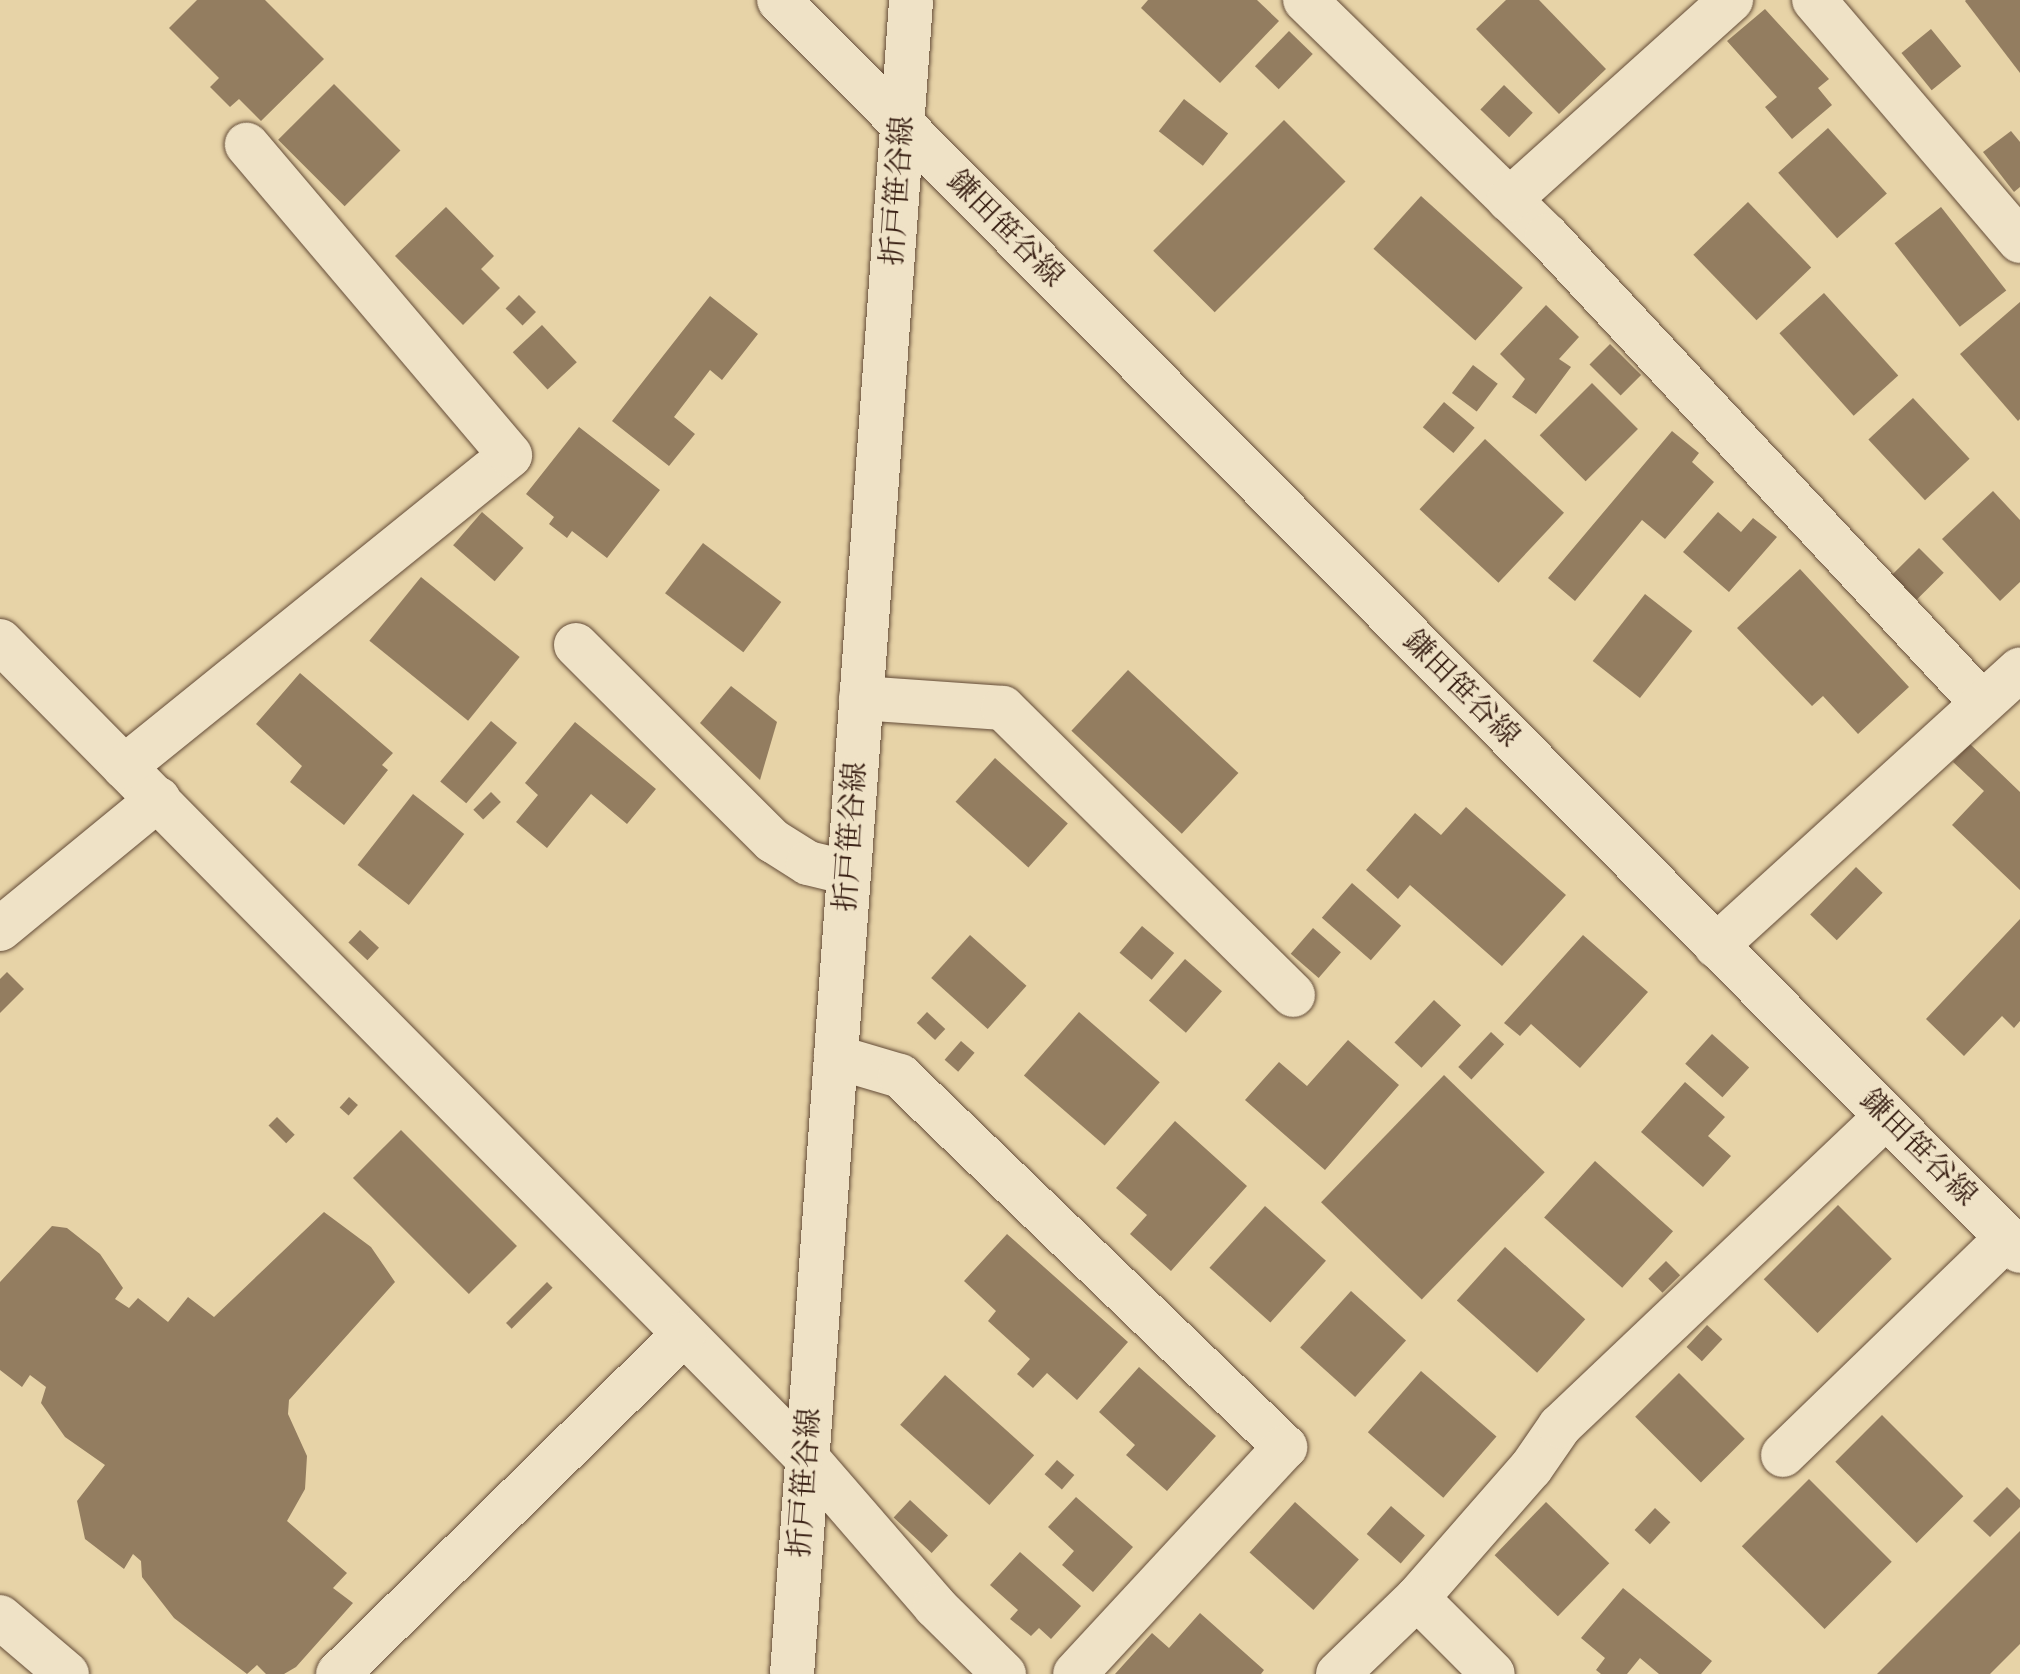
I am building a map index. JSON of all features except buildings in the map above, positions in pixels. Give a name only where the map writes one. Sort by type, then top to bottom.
[{"type":"street","name":"鎌田笹谷線","points":[[779,0],[2014,1245]]},
{"type":"street","name":"折戸笹谷線","points":[[792,1674],[911,0]]},
{"type":"street","points":[[1305,0],[1509,200],[1982,703]]},
{"type":"street","points":[[1509,200],[1731,0]]},
{"type":"street","points":[[1814,0],[2020,241]]},
{"type":"street","points":[[124,767],[510,455],[247,145]]},
{"type":"street","points":[[0,641],[807,1458],[935,1606],[1004,1674]]},
{"type":"street","points":[[576,645],[773,841],[808,863],[849,873]]},
{"type":"street","points":[[1716,946],[2020,669]]},
{"type":"street","points":[[861,698],[1003,708],[1293,995]]},
{"type":"street","points":[[0,929],[158,799]]},
{"type":"street","points":[[836,1057],[900,1076],[1285,1447],[1075,1674]]},
{"type":"street","points":[[1338,1674],[1417,1598],[1531,1468],[1560,1426],[1886,1117]]},
{"type":"street","points":[[1783,1455],[2014,1245]]},
{"type":"street","points":[[338,1674],[684,1334]]},
{"type":"street","points":[[1417,1598],[1493,1674]]},
{"type":"street","points":[[0,1617],[67,1674]]}]
